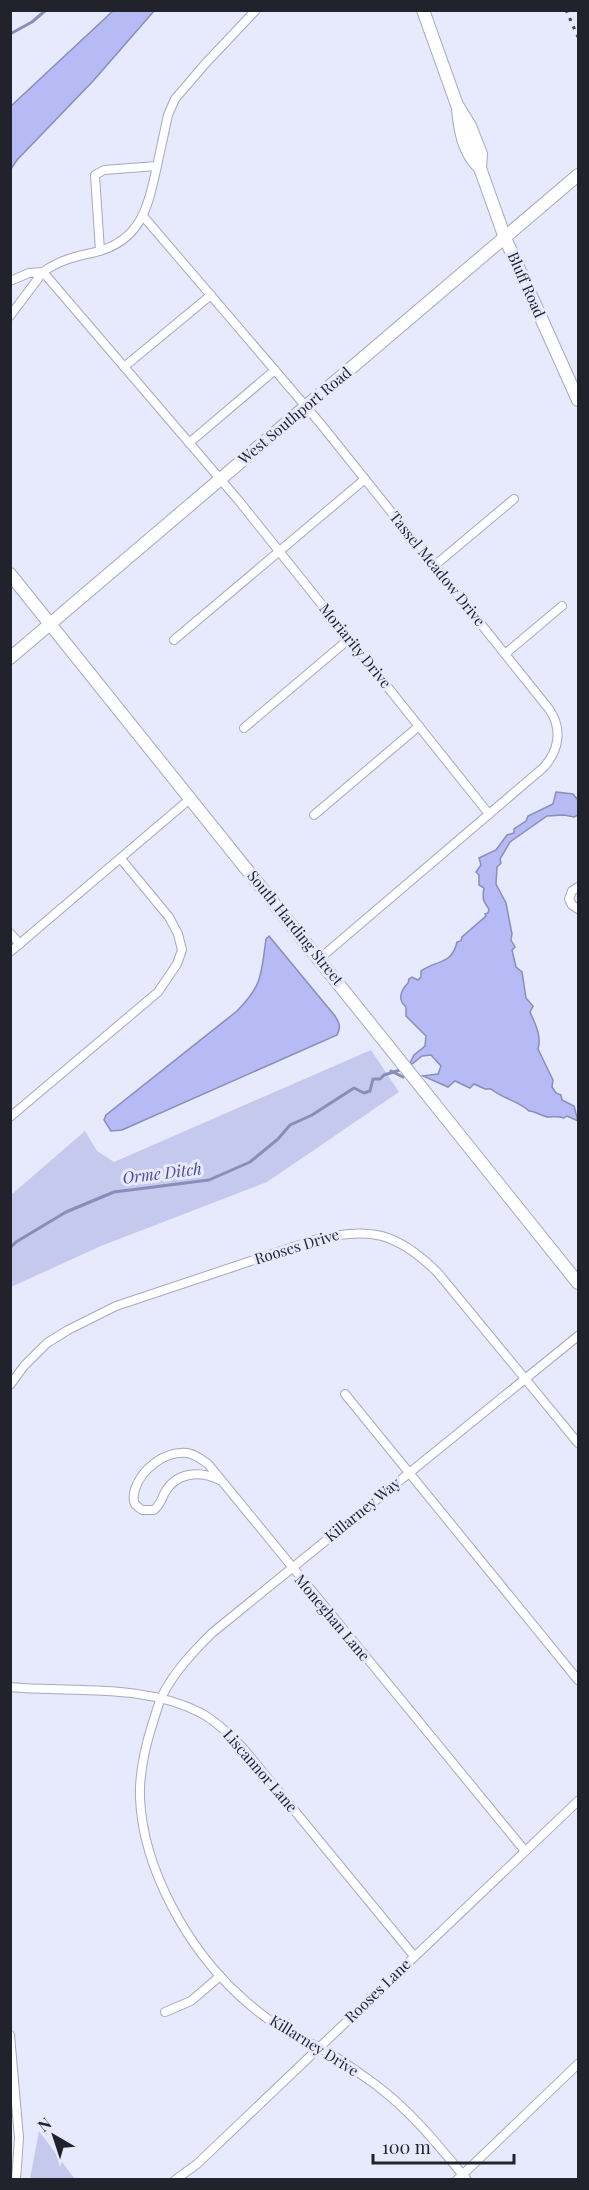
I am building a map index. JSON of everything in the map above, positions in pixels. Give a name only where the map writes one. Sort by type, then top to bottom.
[{"type":"main road","name":"Bluff Road","points":[[423,10],[457,105],[462,135],[471,159],[480,168],[505,238],[579,400]]},
{"type":"main road","name":"West Southport Road","points":[[10,658],[579,175]]},
{"type":"main road","name":"South Harding Street","points":[[10,574],[579,1283]]},
{"type":"street","points":[[10,316],[43,272],[60,262],[100,251],[124,239],[143,216],[168,115],[175,99],[256,10]]},
{"type":"street","points":[[100,251],[95,175],[104,170],[157,166]]},
{"type":"street","name":"Tassel Meadow Drive","points":[[143,216],[306,407],[551,712],[558,736],[555,751],[546,765],[489,814]]},
{"type":"street","points":[[10,281],[23,274],[43,272]]},
{"type":"street","name":"Moriarity Drive","points":[[43,272],[279,551],[489,814]]},
{"type":"street","points":[[124,367],[211,295]]},
{"type":"street","points":[[189,443],[275,370]]},
{"type":"street","points":[[174,640],[365,479]]},
{"type":"street","points":[[434,566],[514,499]]},
{"type":"street","points":[[505,654],[562,606]]},
{"type":"street","points":[[244,728],[349,639]]},
{"type":"street","points":[[314,815],[419,726]]},
{"type":"street","points":[[10,952],[191,798]]},
{"type":"street","points":[[318,958],[489,814]]},
{"type":"street","points":[[10,1117],[158,992],[177,964],[182,950],[170,917],[121,859]]},
{"type":"street","points":[[579,887],[572,891],[569,899],[572,905],[579,909]]},
{"type":"street","points":[[10,933],[20,944]]},
{"type":"street","name":"Rooses Drive","points":[[10,1385],[24,1366],[47,1343],[116,1306],[314,1240],[344,1232],[370,1233],[400,1242],[419,1254],[438,1273],[579,1443]]},
{"type":"street","name":"Killarney Way","points":[[161,1697],[184,1662],[212,1632],[579,1336]]},
{"type":"street","points":[[345,1394],[579,1680]]},
{"type":"street","name":"Moneghan Lane","points":[[220,1480],[205,1473],[188,1474],[172,1484],[154,1510],[142,1510],[134,1502],[133,1495],[137,1483],[147,1469],[159,1460],[175,1453],[188,1453],[197,1456],[207,1464],[525,1851]]},
{"type":"street","name":"Liscannor Lane","points":[[10,1687],[132,1693],[161,1697],[202,1713],[224,1729],[243,1748],[414,1956]]},
{"type":"street","name":"Killarney Drive","points":[[161,1697],[141,1769],[140,1799],[144,1830],[156,1869],[172,1906],[194,1943],[220,1976],[240,1996],[274,2023],[296,2038],[319,2047],[375,2085],[405,2109],[429,2134],[462,2178]]},
{"type":"street","name":"Rooses Lane","points":[[175,2180],[197,2164],[579,1801]]},
{"type":"street","points":[[165,2012],[191,2001],[220,1976]]},
{"type":"street","points":[[10,2035],[19,2138],[16,2180]]},
{"type":"street","points":[[462,2178],[579,2064]]},
{"type":"shaded area","points":[[114,10],[154,11],[94,80],[11,169],[11,106]]},
{"type":"shaded area","points":[[556,792],[573,794],[578,800],[578,815],[574,817],[547,816],[510,842],[497,867],[496,884],[506,903],[511,940],[515,947],[512,950],[516,967],[522,972],[526,998],[533,1006],[530,1012],[539,1035],[538,1049],[553,1080],[552,1087],[556,1093],[561,1095],[562,1100],[574,1106],[578,1121],[567,1116],[564,1118],[546,1117],[529,1111],[491,1089],[474,1084],[470,1088],[455,1081],[448,1087],[423,1076],[438,1074],[441,1066],[431,1055],[422,1056],[412,1064],[410,1063],[414,1055],[425,1046],[426,1036],[406,1016],[406,1007],[401,998],[409,979],[412,977],[418,980],[421,977],[421,971],[451,955],[457,942],[461,941],[462,937],[488,913],[489,909],[483,897],[484,888],[479,885],[479,875],[476,872],[481,865],[479,858],[496,850],[507,835],[514,833],[514,829],[526,821],[528,816],[553,804]]},
{"type":"shaded area","points":[[269,936],[335,1016],[339,1026],[337,1035],[122,1130],[111,1131],[104,1120],[106,1115],[246,1002],[259,978],[266,939]]},
{"type":"shaded area","points":[[371,1050],[399,1092],[267,1182],[101,1246],[11,1287],[11,1195],[85,1131],[97,1151],[114,1162]]},
{"type":"shaded area","points":[[39,2131],[74,2178],[75,2179],[30,2179]]},
{"type":"waterway","points":[[10,34],[32,22],[46,10]]},
{"type":"waterway","name":"Orme Ditch","points":[[10,1248],[16,1242],[66,1212],[114,1192],[209,1180],[250,1162],[278,1139],[290,1125],[312,1115],[354,1088],[364,1093],[370,1091],[373,1079],[380,1079],[384,1075],[400,1070]]},
{"type":"waterway","name":"Orme Ditch","points":[[391,1071],[403,1077]]},
{"type":"railway","points":[[566,10],[578,37]]}]
